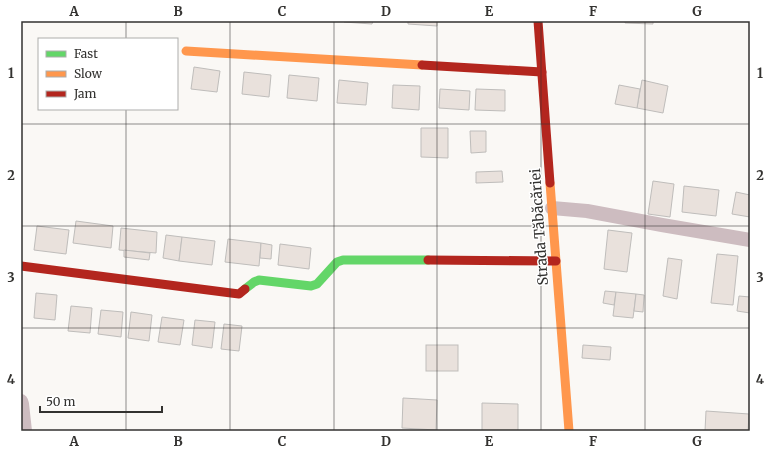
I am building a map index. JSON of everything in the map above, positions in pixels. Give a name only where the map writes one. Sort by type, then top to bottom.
[{"type":"street","name":"Strada Tăbăcăriei","points":[[538,21],[569,431]]},
{"type":"street","points":[[186,51],[542,72]]},
{"type":"street","points":[[552,208],[587,211],[750,240]]},
{"type":"street","points":[[21,266],[239,294],[254,282],[259,280],[311,286],[317,284],[337,262],[343,260],[556,261]]},
{"type":"street","points":[[21,401],[25,431]]},
{"type":"building","points":[[373,21],[372,24],[344,22]]},
{"type":"building","points":[[408,21],[437,21],[437,26],[408,24]]},
{"type":"building","points":[[625,21],[653,21],[653,24],[625,23]]},
{"type":"building","points":[[194,67],[220,71],[217,92],[191,89]]},
{"type":"building","points":[[244,72],[271,75],[269,97],[242,94]]},
{"type":"building","points":[[289,75],[319,78],[317,101],[287,98]]},
{"type":"building","points":[[339,80],[368,83],[366,105],[337,103]]},
{"type":"building","points":[[642,80],[668,86],[663,113],[637,108]]},
{"type":"building","points":[[393,85],[420,86],[419,110],[392,108]]},
{"type":"building","points":[[619,85],[640,89],[637,108],[615,104]]},
{"type":"building","points":[[440,89],[470,91],[469,110],[439,108]]},
{"type":"building","points":[[476,89],[505,90],[505,111],[475,110]]},
{"type":"building","points":[[421,128],[448,128],[448,158],[421,157]]},
{"type":"building","points":[[470,131],[486,131],[486,152],[471,153]]},
{"type":"building","points":[[502,171],[503,182],[476,183],[476,172]]},
{"type":"building","points":[[653,181],[674,184],[670,217],[648,214]]},
{"type":"building","points":[[684,186],[719,190],[716,216],[682,212]]},
{"type":"building","points":[[736,192],[750,195],[750,217],[732,214]]},
{"type":"building","points":[[76,221],[113,226],[111,248],[73,243]]},
{"type":"building","points":[[37,226],[69,230],[66,254],[34,250]]},
{"type":"building","points":[[121,228],[157,232],[156,253],[119,250]]},
{"type":"building","points":[[608,230],[632,233],[627,272],[604,269]]},
{"type":"building","points":[[166,235],[182,237],[179,261],[163,258]]},
{"type":"building","points":[[182,237],[215,241],[212,265],[179,261]]},
{"type":"building","points":[[228,239],[261,243],[259,266],[225,262]]},
{"type":"building","points":[[261,243],[272,245],[271,259],[260,258]]},
{"type":"building","points":[[280,244],[311,248],[309,269],[278,265]]},
{"type":"building","points":[[124,250],[150,253],[149,260],[124,257]]},
{"type":"building","points":[[717,254],[738,256],[733,305],[711,303]]},
{"type":"building","points":[[668,258],[682,260],[677,299],[663,296]]},
{"type":"building","points":[[605,291],[616,292],[614,305],[603,303]]},
{"type":"building","points":[[616,292],[636,294],[633,318],[613,316]]},
{"type":"building","points":[[36,293],[57,295],[55,320],[34,318]]},
{"type":"building","points":[[636,294],[644,295],[643,312],[634,311]]},
{"type":"building","points":[[739,296],[750,297],[750,313],[737,311]]},
{"type":"building","points":[[71,306],[92,308],[90,333],[68,331]]},
{"type":"building","points":[[101,310],[123,312],[121,337],[98,334]]},
{"type":"building","points":[[131,312],[152,315],[149,341],[128,338]]},
{"type":"building","points":[[162,317],[184,320],[180,345],[158,342]]},
{"type":"building","points":[[195,320],[215,322],[212,348],[192,345]]},
{"type":"building","points":[[224,324],[242,326],[239,351],[221,349]]},
{"type":"building","points":[[426,345],[458,345],[458,371],[426,371]]},
{"type":"building","points":[[583,345],[611,347],[610,360],[582,358]]},
{"type":"building","points":[[403,398],[437,400],[436,430],[402,428]]},
{"type":"building","points":[[482,403],[518,404],[518,431],[482,431]]},
{"type":"building","points":[[706,411],[749,414],[748,431],[705,431]]},
{"type":"traffic: fast","points":[[245,289],[259,280],[311,286],[317,284],[337,262],[343,260],[428,260]]},
{"type":"traffic: slow","points":[[186,51],[422,65]]},
{"type":"traffic: slow","points":[[550,183],[569,431]]},
{"type":"traffic: jam","points":[[538,21],[550,183]]},
{"type":"traffic: jam","points":[[422,65],[542,72]]},
{"type":"traffic: jam","points":[[428,260],[556,261]]},
{"type":"traffic: jam","points":[[21,266],[239,294],[245,289]]}]
